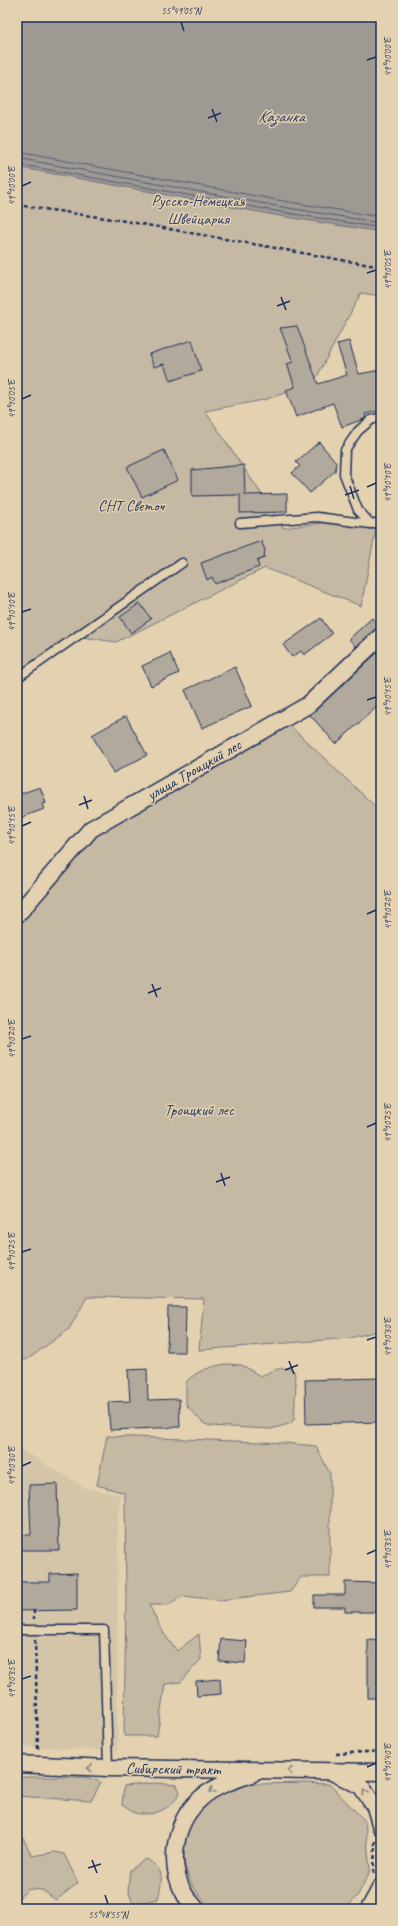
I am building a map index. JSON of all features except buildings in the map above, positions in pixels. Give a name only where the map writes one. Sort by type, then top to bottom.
[{"type":"street","name":"улица Троицкий лес","points":[[17,915],[91,829],[308,705],[381,636]]},
{"type":"street","name":"Сибирский тракт","points":[[17,1764],[108,1768],[381,1772]]},
{"type":"street","points":[[196,1909],[184,1894],[176,1870],[175,1845],[182,1821],[200,1799],[225,1783],[261,1770]]},
{"type":"street","name":"Сибирский тракт","points":[[329,1771],[361,1786],[375,1807],[378,1832]]},
{"type":"street","points":[[362,1906],[378,1883]]},
{"type":"lane","points":[[371,524],[358,510],[344,474],[345,450],[358,431],[371,420],[381,417]]},
{"type":"lane","points":[[240,523],[317,517],[371,524],[381,522]]},
{"type":"lane","points":[[17,678],[182,563]]},
{"type":"lane","points":[[17,1630],[104,1630],[108,1768]]},
{"type":"path","points":[[17,205],[119,220],[381,267]]},
{"type":"path","points":[[34,1610],[38,1754]]},
{"type":"path","points":[[331,1755],[381,1751]]},
{"type":"path","points":[[378,1832],[378,1883]]},
{"type":"path","points":[[350,1909],[362,1906]]},
{"type":"shaded area","points":[[17,1447],[85,1488],[121,1495],[118,1514],[117,1751],[17,1746]]},
{"type":"green space","name":"Русско-Немецкая Швейцария","points":[[17,17],[381,17],[381,296],[361,293],[313,384],[263,400],[205,411],[283,528],[328,522],[376,529],[361,606],[265,568],[116,642],[75,636],[17,675]]},
{"type":"green space","name":"Троицкий лес","points":[[288,724],[381,812],[381,1330],[350,1338],[199,1350],[204,1299],[87,1297],[69,1329],[28,1359],[17,1361],[17,924],[91,837]]},
{"type":"green space","points":[[226,1364],[242,1365],[260,1376],[281,1368],[294,1371],[296,1382],[294,1420],[289,1424],[271,1429],[210,1426],[203,1423],[186,1405],[186,1382],[194,1375],[204,1370]]},
{"type":"green space","points":[[107,1436],[284,1443],[316,1446],[330,1474],[330,1577],[301,1577],[290,1592],[220,1600],[183,1596],[167,1605],[149,1605],[164,1634],[177,1651],[199,1634],[201,1659],[181,1682],[165,1684],[157,1736],[124,1736],[126,1599],[125,1493],[97,1485]]},
{"type":"green space","points":[[17,1777],[86,1777],[101,1782],[91,1801],[17,1796]]},
{"type":"green space","points":[[155,1783],[177,1785],[180,1793],[167,1807],[155,1813],[135,1813],[122,1805],[124,1786]]},
{"type":"green space","points":[[252,1784],[329,1784],[365,1821],[370,1871],[358,1895],[345,1909],[214,1909],[204,1901],[196,1891],[190,1880],[183,1857],[183,1844],[186,1832],[197,1809],[230,1787]]},
{"type":"green space","points":[[17,1834],[23,1838],[32,1856],[55,1852],[64,1854],[78,1883],[56,1900],[42,1890],[29,1889],[17,1899]]},
{"type":"green space","points":[[146,1859],[160,1871],[161,1886],[158,1899],[133,1904],[128,1890],[130,1870]]},
{"type":"water","name":"Казанка","points":[[17,17],[381,17],[381,232],[280,216],[17,167]]},
{"type":"park label","name":"СНТ Светоч","points":[[131,506]]}]
